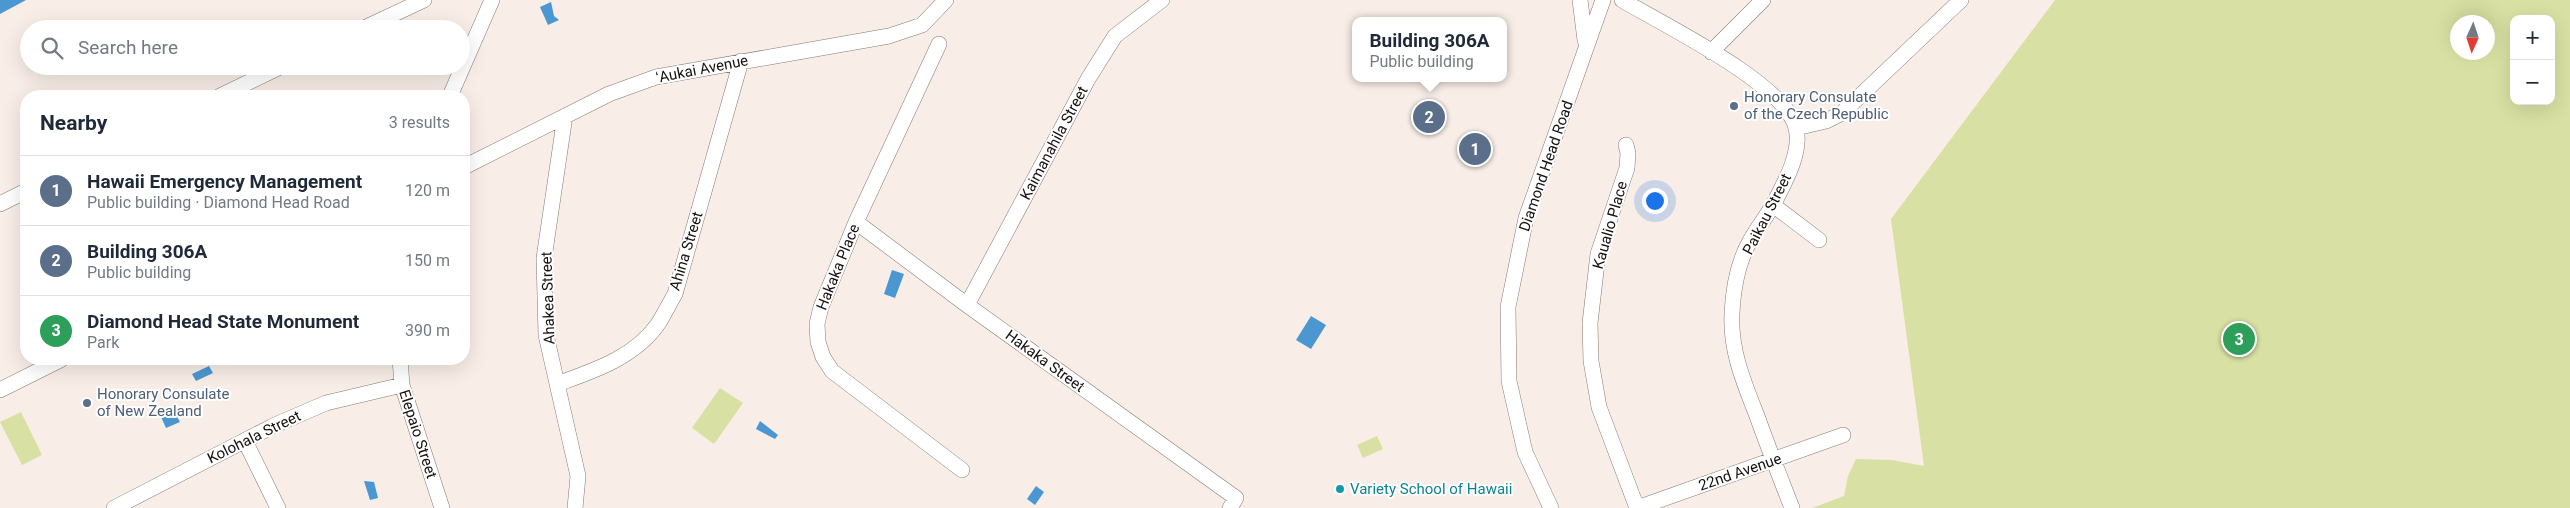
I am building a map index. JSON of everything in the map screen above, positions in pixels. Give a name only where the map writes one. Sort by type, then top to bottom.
[{"type":"street","points":[[381,20],[424,0]]},
{"type":"street","points":[[470,50],[492,0]]},
{"type":"street","name":"ʻAukai Avenue","points":[[470,164],[609,94],[656,77],[889,36],[922,25],[946,0]]},
{"type":"street","name":"Kaimanahila Street","points":[[967,305],[1088,79],[1115,36],[1162,0]]},
{"type":"street","points":[[1580,0],[1586,47]]},
{"type":"street","name":"Diamond Head Road","points":[[1551,508],[1525,452],[1509,381],[1508,307],[1526,218],[1603,0]]},
{"type":"street","points":[[1622,0],[1711,52],[1769,90],[1785,106],[1796,128],[1826,121],[1842,113],[1939,18],[1961,0]]},
{"type":"street","points":[[1711,52],[1762,0]]},
{"type":"street","name":"Hakaka Place","points":[[939,44],[856,222],[819,316],[818,333],[823,357],[832,371],[962,470]]},
{"type":"street","name":"Ahina Street","points":[[557,384],[607,366],[642,343],[658,324],[674,294],[741,61]]},
{"type":"street","points":[[232,90],[263,75]]},
{"type":"street","points":[[453,90],[459,75]]},
{"type":"street","name":"Ahakea Street","points":[[565,116],[544,258],[546,335],[578,476],[575,508]]},
{"type":"street","name":"Paikau Street","points":[[1792,508],[1742,377],[1732,342],[1732,314],[1736,279],[1749,242],[1773,205],[1794,158],[1796,128]]},
{"type":"street","name":"Kaualio Place","points":[[1626,145],[1628,153],[1627,168],[1598,254],[1590,322],[1591,361],[1598,407],[1637,508]]},
{"type":"street","points":[[0,204],[20,194]]},
{"type":"street","points":[[1773,205],[1819,240]]},
{"type":"street","name":"Hakaka Street","points":[[856,222],[1233,503]]},
{"type":"street","points":[[0,390],[50,365]]},
{"type":"street","name":"Elepaio Street","points":[[400,365],[402,385],[442,508]]},
{"type":"street","name":"Kolohala Street","points":[[114,508],[275,425],[326,403],[402,385]]},
{"type":"street","name":"22nd Avenue","points":[[1637,508],[1844,435]]},
{"type":"street","points":[[245,441],[278,508]]},
{"type":"green space","points":[[2055,0],[2570,0],[2570,508],[1812,508],[1844,496],[1848,476],[1856,459],[1892,460],[1924,466],[1891,219]]},
{"type":"green space","points":[[720,388],[743,403],[714,444],[692,428]]},
{"type":"green space","points":[[21,412],[42,455],[22,465],[0,422]]},
{"type":"green space","points":[[1377,436],[1383,449],[1363,458],[1357,445]]},
{"type":"water","points":[[0,0],[26,0],[0,14]]},
{"type":"water","points":[[551,2],[554,16],[559,20],[548,25],[540,7]]},
{"type":"water","points":[[892,270],[904,274],[895,298],[884,294]]},
{"type":"water","points":[[1311,316],[1326,325],[1311,349],[1296,340]]},
{"type":"water","points":[[209,366],[213,373],[196,381],[192,374]]},
{"type":"water","points":[[174,411],[180,422],[166,428],[161,417]]},
{"type":"water","points":[[760,421],[778,435],[775,439],[756,429]]},
{"type":"water","points":[[364,481],[374,482],[378,498],[370,500]]},
{"type":"water","points":[[1036,486],[1044,492],[1035,505],[1027,499]]},
{"type":"place","name":"Honorary Consulate of the Czech Republic","points":[[1734,106]]},
{"type":"place","name":"Building 306A","points":[[1429,117]]},
{"type":"place","name":"Hawaii Emergency Management","points":[[1475,149]]},
{"type":"place","name":"Diamond Head State Monument","points":[[2239,339]]},
{"type":"place","name":"Honorary Consulate of New Zealand","points":[[87,403]]},
{"type":"place","name":"Variety School of Hawaii","points":[[1340,489]]}]
